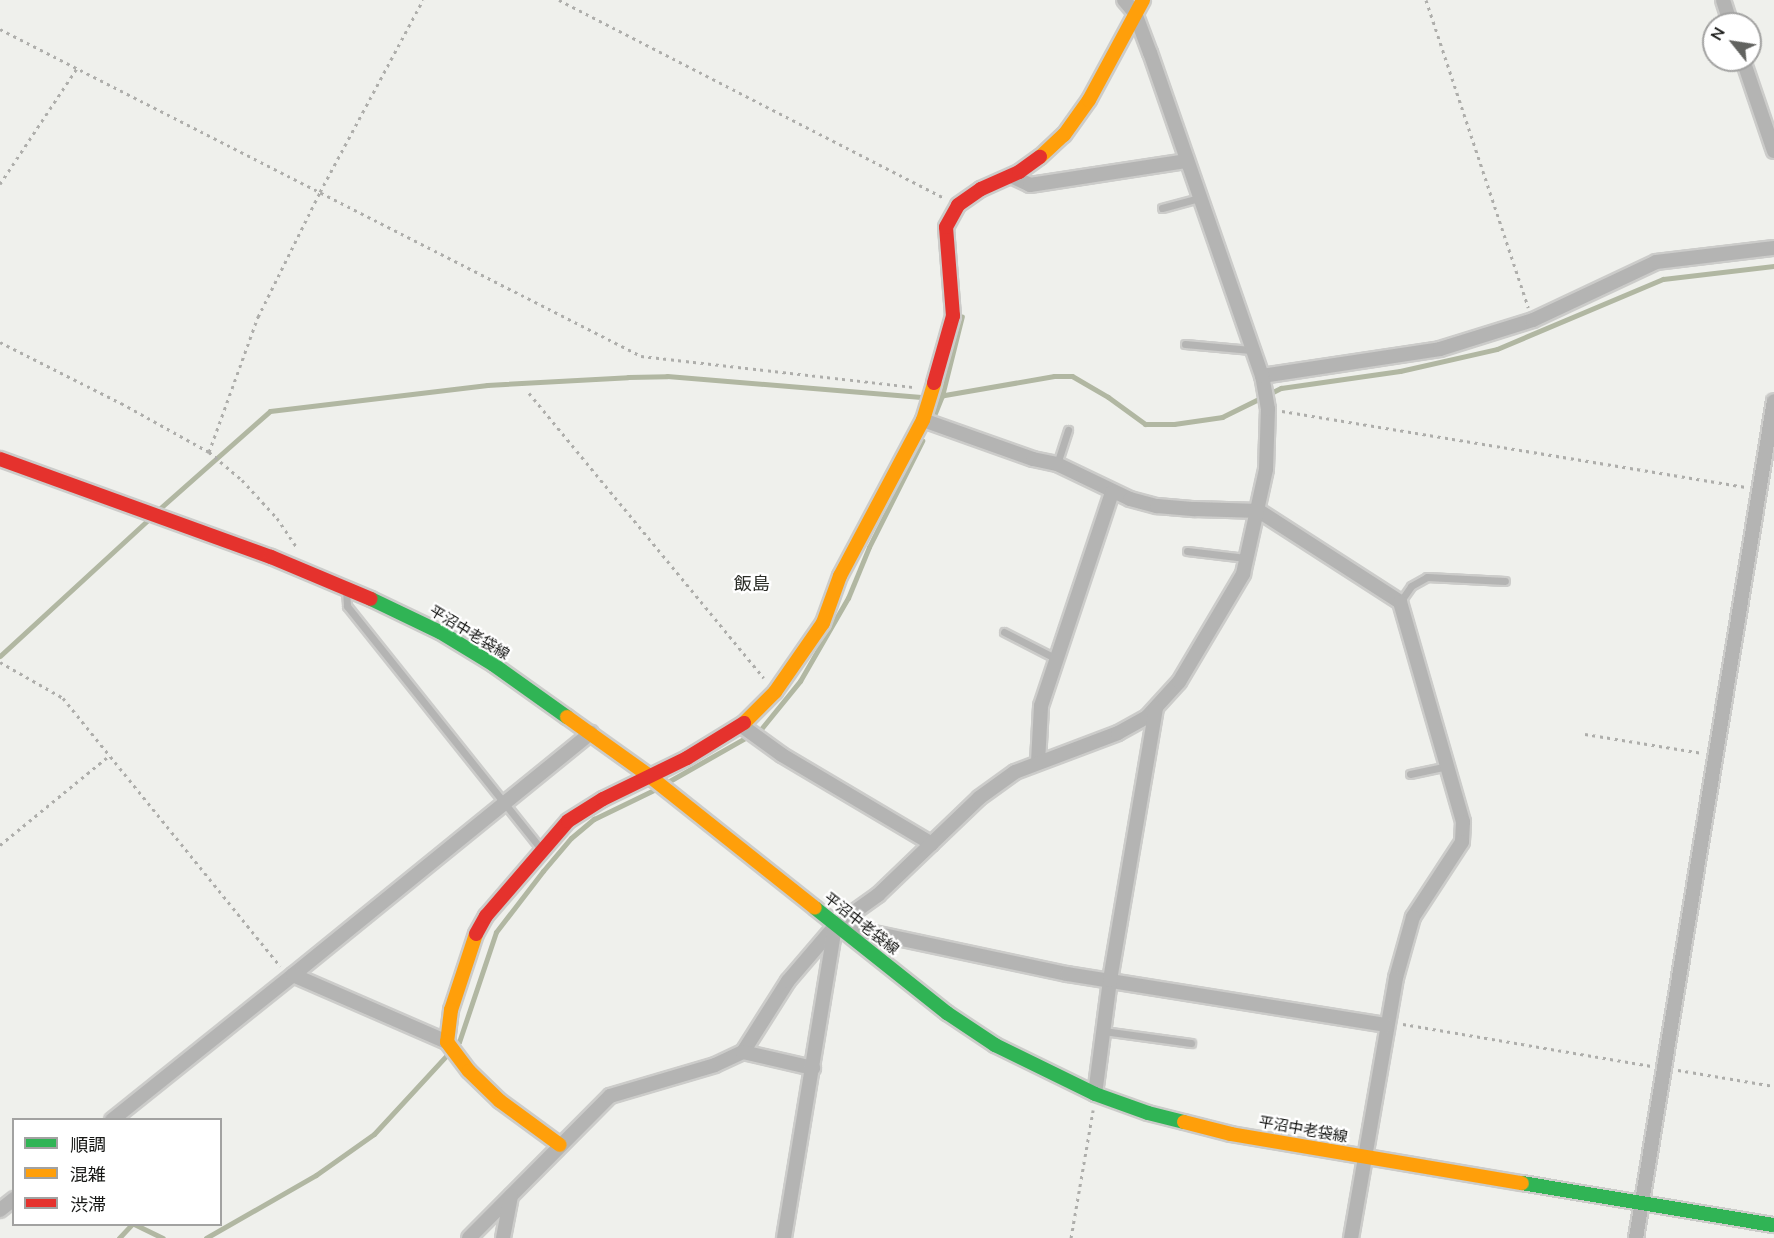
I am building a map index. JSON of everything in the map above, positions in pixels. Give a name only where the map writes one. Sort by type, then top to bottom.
[{"type":"main road","points":[[560,1145],[500,1101],[469,1071],[447,1042],[452,1010],[472,941],[486,916],[568,821],[648,775],[687,758],[742,726],[775,692],[823,622],[840,576],[923,420],[953,316],[952,279],[946,248],[946,227],[958,206],[981,189],[1011,176],[1046,153],[1064,135],[1089,100],[1143,0]]},
{"type":"main road","name":"平沼中老袋線","points":[[0,459],[346,587],[440,632],[494,665],[648,775],[947,1013],[995,1045],[1095,1094],[1181,1122],[1365,1158],[1774,1224]]},
{"type":"street","points":[[469,1238],[610,1096],[716,1065],[742,1052],[788,981],[836,925],[878,895],[979,798],[1015,772],[1118,733],[1148,717],[1179,682],[1243,574],[1266,469],[1268,409],[1262,376],[1135,13],[1124,0]]},
{"type":"street","points":[[1747,72],[1774,151]]},
{"type":"street","points":[[1011,176],[1030,185],[1187,161]]},
{"type":"street","points":[[1262,376],[1440,350],[1533,320],[1656,262],[1774,248]]},
{"type":"street","points":[[1636,1238],[1774,401]]},
{"type":"street","points":[[923,420],[1033,459],[1056,464],[1112,492],[1157,506],[1258,511],[1400,602],[1463,822],[1462,842],[1413,917],[1387,1023],[1351,1238]]},
{"type":"street","points":[[1038,762],[1041,706],[1086,564],[1112,492]]},
{"type":"street","points":[[1095,1094],[1110,980],[1156,708]]},
{"type":"street","points":[[742,726],[782,755],[932,844]]},
{"type":"street","points":[[113,1118],[591,733]]},
{"type":"street","points":[[836,925],[1110,980],[1387,1023]]},
{"type":"street","points":[[784,1238],[836,925]]},
{"type":"street","points":[[291,976],[447,1042]]},
{"type":"street","points":[[742,1052],[813,1068]]},
{"type":"street","points":[[503,1238],[511,1195]]},
{"type":"street","points":[[0,1210],[12,1201]]},
{"type":"lane","points":[[1162,208],[1200,198]]},
{"type":"lane","points":[[1185,344],[1251,350]]},
{"type":"lane","points":[[1056,464],[1068,430]]},
{"type":"lane","points":[[1187,551],[1246,558]]},
{"type":"lane","points":[[1400,602],[1411,586],[1427,577],[1505,581]]},
{"type":"lane","points":[[346,587],[346,606],[542,849]]},
{"type":"lane","points":[[1004,632],[1057,659]]},
{"type":"lane","points":[[1410,774],[1447,766]]},
{"type":"lane","points":[[1103,1030],[1191,1044]]},
{"type":"path","points":[[209,452],[258,317],[320,192],[423,0]]},
{"type":"path","points":[[559,0],[958,206]]},
{"type":"path","points":[[1426,0],[1533,320]]},
{"type":"path","points":[[0,29],[641,356],[932,389]]},
{"type":"path","points":[[0,183],[77,68]]},
{"type":"path","points":[[0,342],[121,403],[209,452],[242,480],[278,518],[297,548],[307,572]]},
{"type":"path","points":[[529,393],[775,692]]},
{"type":"path","points":[[1268,409],[1760,490]]},
{"type":"path","points":[[0,662],[63,698],[291,976]]},
{"type":"path","points":[[1585,734],[1716,755]]},
{"type":"path","points":[[0,845],[111,755]]},
{"type":"path","points":[[1387,1023],[1774,1086]]},
{"type":"path","points":[[1071,1238],[1095,1094]]},
{"type":"waterway","points":[[933,397],[1054,376],[1072,376],[1108,397],[1145,424],[1174,424],[1222,417],[1281,388],[1400,371],[1497,349],[1663,279],[1774,266]]},
{"type":"waterway","points":[[935,413],[942,396],[962,316]]},
{"type":"waterway","points":[[158,510],[270,411],[487,385],[667,376],[924,397]]},
{"type":"waterway","points":[[666,783],[761,729],[800,681],[848,598],[869,547],[922,441]]},
{"type":"waterway","points":[[0,656],[149,519]]},
{"type":"waterway","points":[[206,1238],[316,1175],[374,1134],[459,1042],[496,932],[543,871],[571,838],[594,819],[658,788]]},
{"type":"waterway","points":[[119,1238],[130,1226]]},
{"type":"waterway","points":[[138,1226],[163,1238]]},
{"type":"traffic: fast","points":[[371,599],[440,632],[494,665],[567,717]]},
{"type":"traffic: fast","points":[[815,908],[947,1013],[995,1045],[1095,1094],[1148,1113],[1184,1122]]},
{"type":"traffic: fast","points":[[1522,1183],[1774,1225]]},
{"type":"traffic: slow","points":[[1040,157],[1064,135],[1089,100],[1143,0]]},
{"type":"traffic: slow","points":[[744,723],[775,692],[823,623],[840,576],[923,420],[934,383]]},
{"type":"traffic: slow","points":[[567,717],[648,775],[815,908]]},
{"type":"traffic: slow","points":[[476,934],[451,1010],[447,1042],[469,1071],[500,1101],[560,1145]]},
{"type":"traffic: slow","points":[[1184,1122],[1231,1134],[1522,1183]]},
{"type":"traffic: jam","points":[[934,383],[953,316],[946,227],[958,205],[981,189],[1019,172],[1040,157]]},
{"type":"traffic: jam","points":[[0,459],[271,557],[371,599]]},
{"type":"traffic: jam","points":[[476,934],[486,916],[568,821],[603,799],[687,758],[744,723]]},
{"type":"district","name":"飯島","points":[[752,584]]}]
